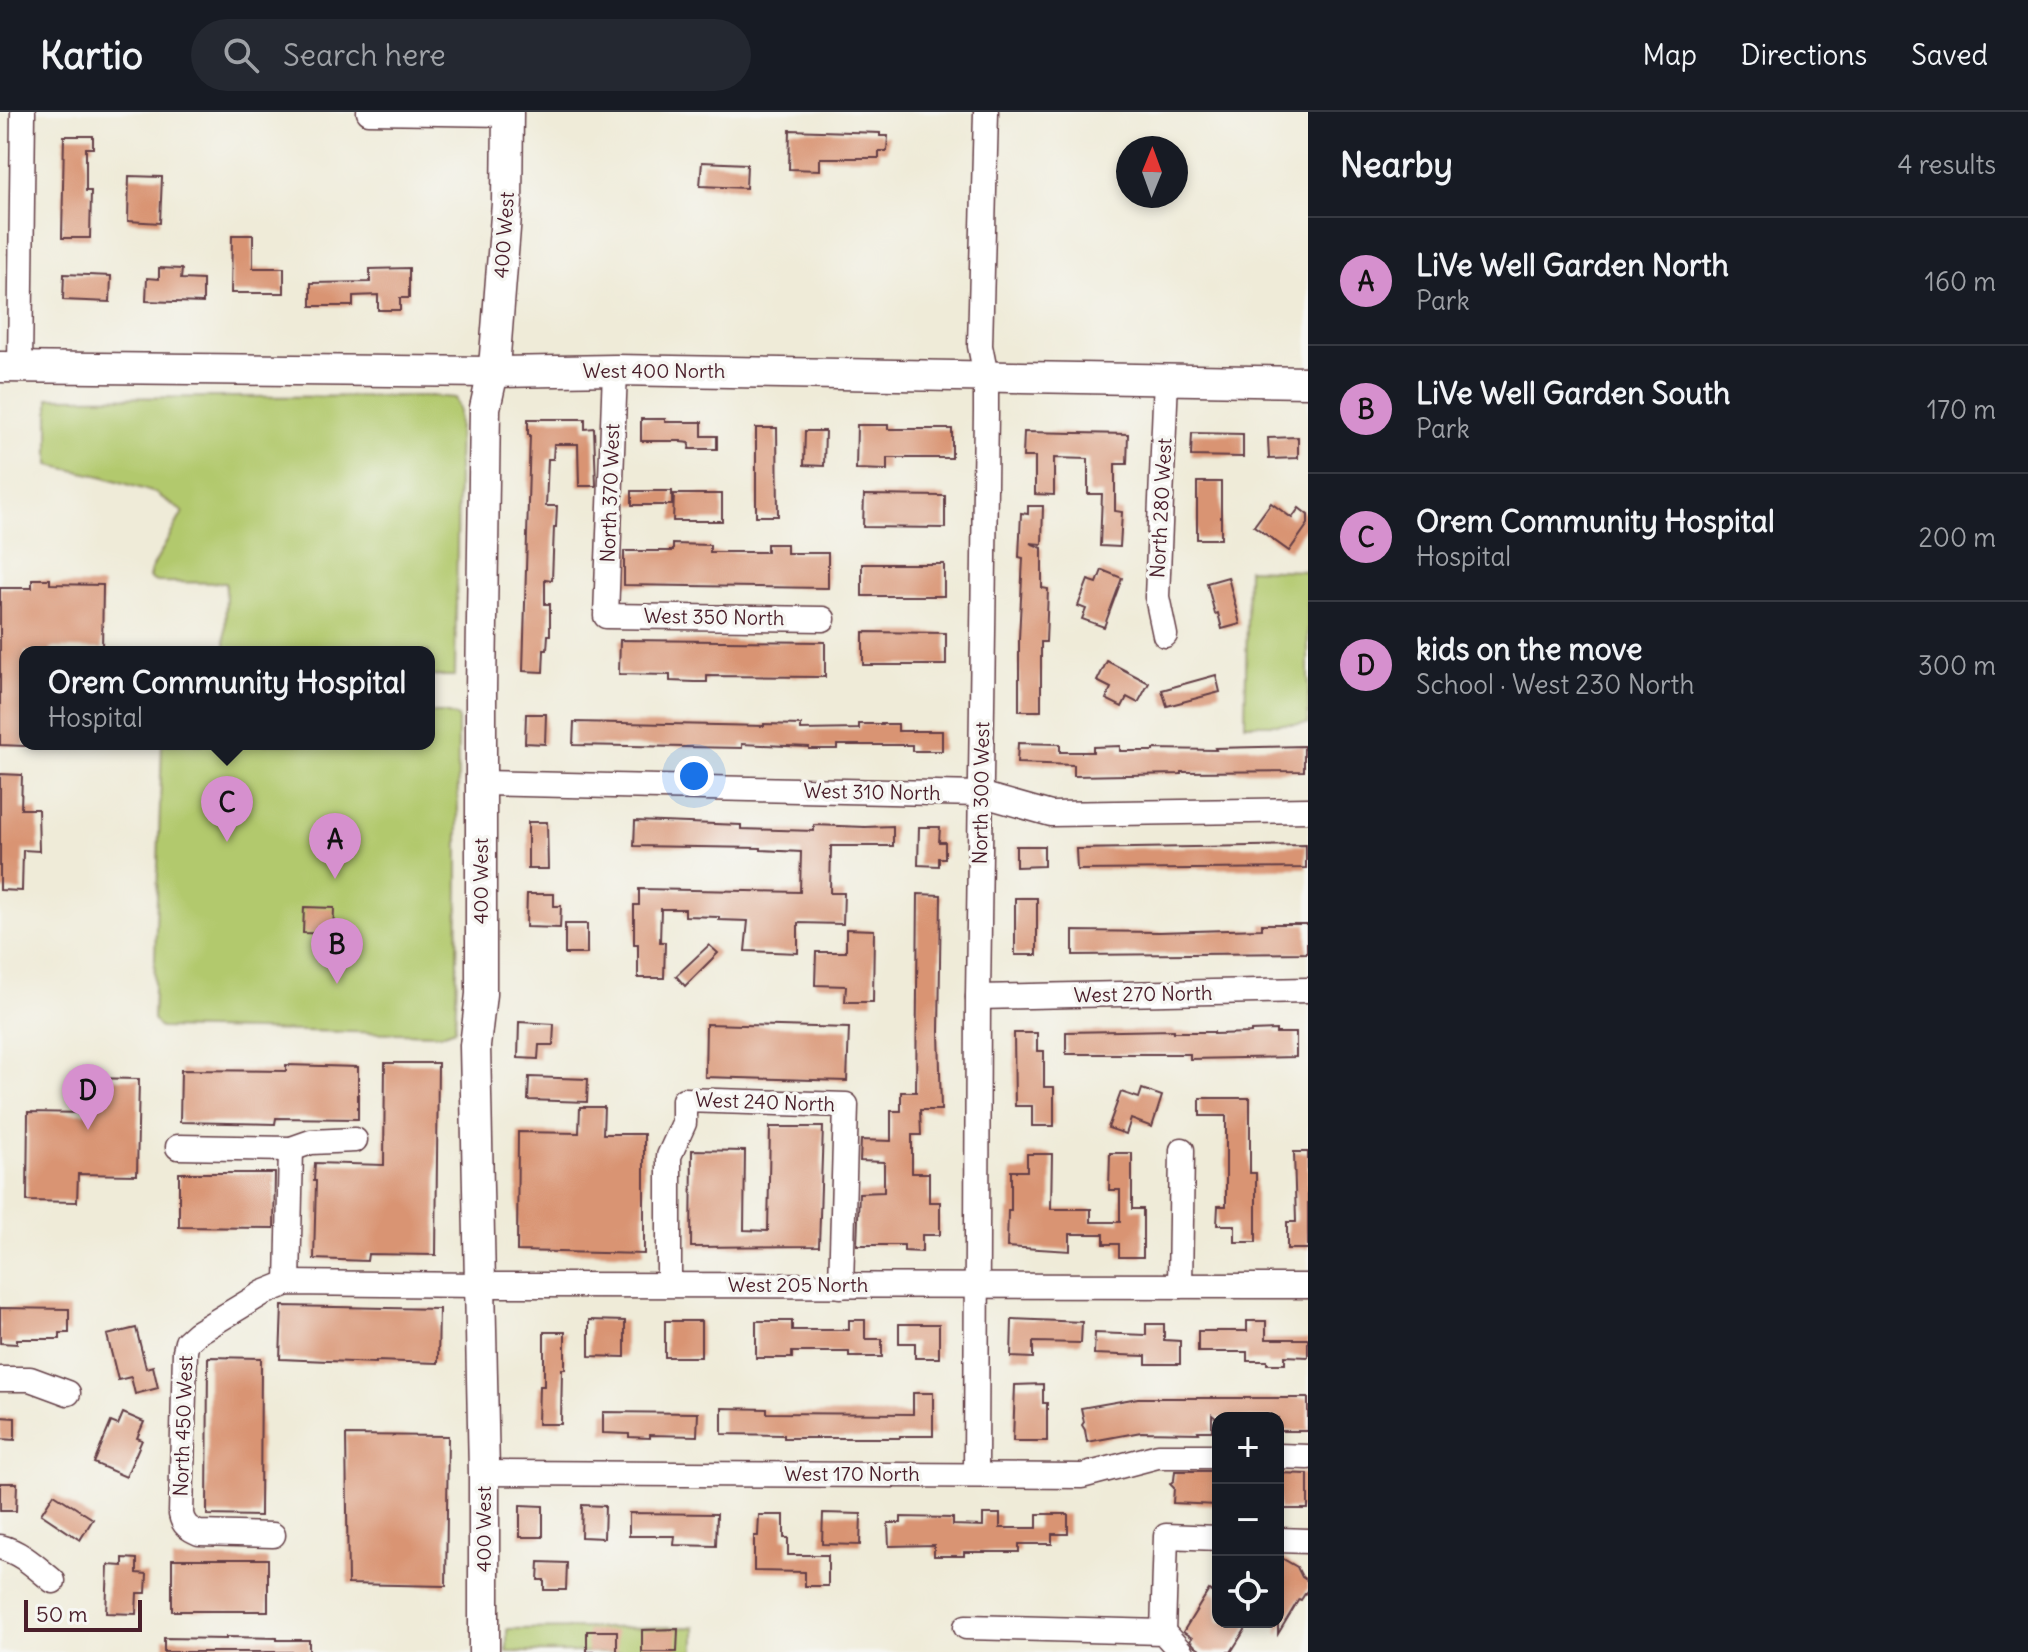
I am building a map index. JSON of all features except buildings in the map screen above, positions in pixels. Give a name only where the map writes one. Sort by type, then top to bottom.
[{"type":"main road","name":"400 West","points":[[484,1652],[484,1473],[475,1046],[481,994],[485,408],[493,372],[507,203],[508,113]]},
{"type":"main road","name":"West 400 North","points":[[10,368],[493,372],[615,370],[1308,382]]},
{"type":"street","points":[[10,368],[11,179],[23,112]]},
{"type":"street","points":[[369,112],[508,113]]},
{"type":"street","name":"North 300 West","points":[[976,1474],[986,376],[980,346],[986,112]]},
{"type":"street","name":"North 370 West","points":[[606,616],[615,370]]},
{"type":"street","name":"North 280 West","points":[[1165,635],[1157,597],[1166,379]]},
{"type":"street","name":"West 350 North","points":[[606,616],[823,619]]},
{"type":"street","name":"West 310 North","points":[[481,783],[980,794],[1051,814],[1308,810]]},
{"type":"street","name":"West 270 North","points":[[978,997],[1308,990]]},
{"type":"street","name":"West 240 North","points":[[669,1284],[669,1156],[684,1123],[684,1100],[846,1105],[841,1286]]},
{"type":"street","points":[[178,1147],[291,1149],[311,1142],[355,1140]]},
{"type":"street","points":[[288,1283],[291,1149]]},
{"type":"street","points":[[1180,1286],[1182,1150]]},
{"type":"street","name":"West 205 North","points":[[288,1283],[1308,1286]]},
{"type":"street","name":"North 450 West","points":[[273,1535],[199,1533],[183,1522],[185,1351],[187,1342],[197,1333],[263,1293],[288,1283]]},
{"type":"street","points":[[0,1379],[30,1379],[68,1393]]},
{"type":"street","name":"West 170 North","points":[[484,1473],[1082,1476],[1158,1456],[1212,1456]]},
{"type":"street","points":[[1284,1456],[1308,1457]]},
{"type":"street","points":[[1181,1652],[1163,1632],[1166,1536],[1212,1538]]},
{"type":"street","points":[[1284,1540],[1308,1541]]},
{"type":"street","points":[[0,1547],[30,1562],[53,1581]]},
{"type":"street","points":[[966,1627],[1163,1632]]},
{"type":"green space","points":[[49,398],[455,398],[459,408],[455,676],[435,676],[435,646],[225,646],[226,583],[156,582],[149,578],[183,512],[155,493],[105,477],[49,465]]},
{"type":"green space","points":[[1248,569],[1308,571],[1308,724],[1245,724]]},
{"type":"green space","points":[[435,713],[458,717],[455,1029],[442,1034],[160,1028],[153,1019],[162,750],[435,750]]},
{"type":"green space","points":[[695,1627],[695,1652],[507,1652],[507,1629]]},
{"type":"place","name":"Orem Community Hospital","points":[[227,842]]},
{"type":"place","name":"LiVe Well Garden North","points":[[335,879]]},
{"type":"place","name":"LiVe Well Garden South","points":[[337,984]]},
{"type":"place","name":"kids on the move","points":[[88,1130]]}]
